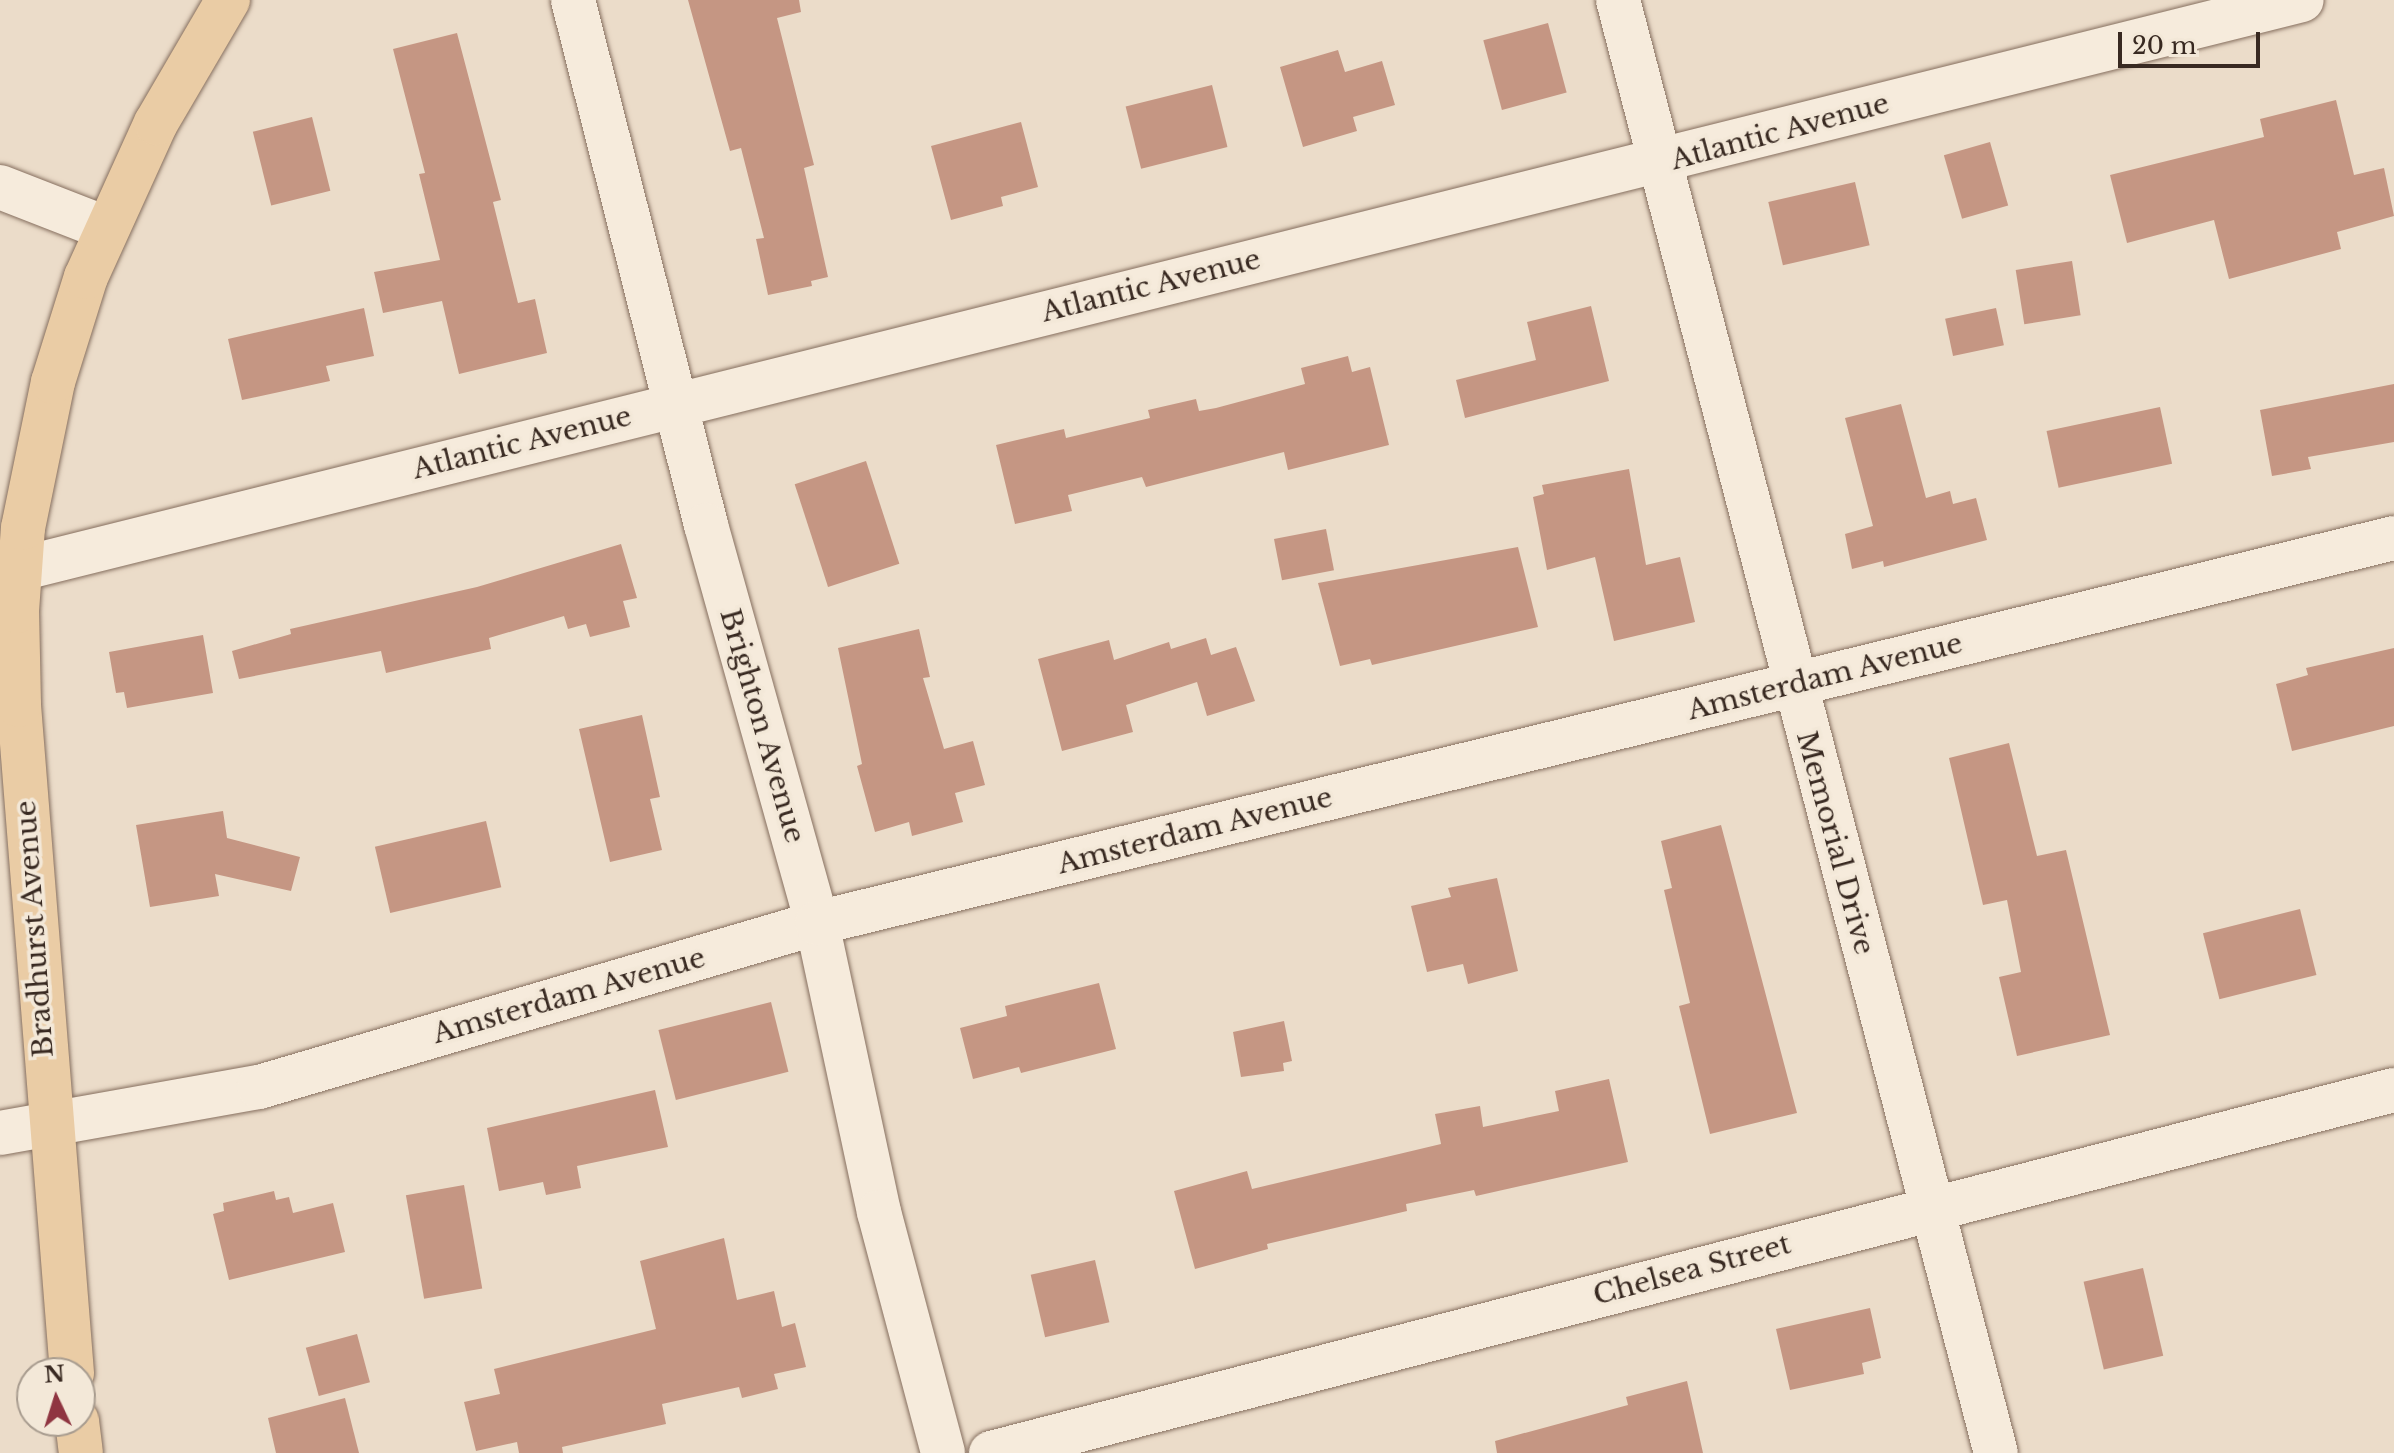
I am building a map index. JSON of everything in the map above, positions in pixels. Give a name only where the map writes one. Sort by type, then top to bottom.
[{"type":"main road","name":"Bradhurst Avenue","points":[[71,1357],[49,1121],[9,572],[53,382],[105,228],[156,123],[228,0]]},
{"type":"street","name":"Brighton Avenue","points":[[573,0],[675,404],[817,923],[879,1212],[943,1453]]},
{"type":"street","name":"Memorial Drive","points":[[1618,0],[1792,685],[1996,1453]]},
{"type":"street","name":"Atlantic Avenue","points":[[9,572],[675,404],[1659,164],[2302,0]]},
{"type":"street","points":[[0,187],[105,228]]},
{"type":"street","name":"Amsterdam Avenue","points":[[0,1133],[49,1121],[259,1087],[817,923],[2394,538]]},
{"type":"street","name":"Chelsea Street","points":[[991,1453],[2394,1090]]},
{"type":"building","points":[[688,0],[799,0],[801,12],[777,18],[814,165],[804,168],[828,277],[811,281],[812,286],[768,295],[756,239],[764,238],[741,148],[730,151]]},
{"type":"building","points":[[1548,23],[1567,93],[1502,110],[1483,40]]},
{"type":"building","points":[[457,33],[501,200],[493,202],[518,303],[535,299],[547,353],[459,374],[442,301],[383,313],[374,272],[440,260],[419,174],[425,173],[393,49]]},
{"type":"building","points":[[1338,50],[1345,72],[1382,61],[1395,105],[1353,117],[1357,131],[1303,147],[1280,67]]},
{"type":"building","points":[[1212,85],[1227,147],[1141,169],[1126,107]]},
{"type":"building","points":[[2336,100],[2354,175],[2384,168],[2394,216],[2337,232],[2341,249],[2229,279],[2214,220],[2127,243],[2110,175],[2264,137],[2260,119]]},
{"type":"building","points":[[312,117],[330,191],[271,205],[253,132]]},
{"type":"building","points":[[1021,122],[1038,187],[1001,197],[1003,206],[951,220],[931,146]]},
{"type":"building","points":[[1990,142],[2008,205],[1962,219],[1944,155]]},
{"type":"building","points":[[1855,182],[1870,245],[1783,265],[1768,202]]},
{"type":"building","points":[[2072,261],[2081,315],[2024,324],[2016,270]]},
{"type":"building","points":[[1591,306],[1609,381],[1465,418],[1456,380],[1536,360],[1527,322]]},
{"type":"building","points":[[364,308],[374,356],[326,366],[330,381],[242,400],[228,339]]},
{"type":"building","points":[[1996,308],[2004,345],[1953,356],[1945,319]]},
{"type":"building","points":[[1348,356],[1352,372],[1370,367],[1389,445],[1288,470],[1284,452],[1146,487],[1142,477],[1068,495],[1072,511],[1015,524],[996,445],[1064,429],[1066,438],[1150,418],[1148,410],[1196,399],[1199,411],[1216,408],[1305,384],[1301,368]]},
{"type":"building","points":[[2394,384],[2394,442],[2308,457],[2311,469],[2272,476],[2260,410]]},
{"type":"building","points":[[1901,404],[1926,498],[1950,491],[1953,504],[1976,498],[1987,540],[1884,567],[1883,561],[1852,569],[1845,534],[1873,526],[1845,418]]},
{"type":"building","points":[[2160,407],[2172,464],[2059,488],[2047,431]]},
{"type":"building","points":[[866,461],[899,564],[828,587],[795,484]]},
{"type":"building","points":[[1629,469],[1646,565],[1680,557],[1695,622],[1614,641],[1595,557],[1547,570],[1533,497],[1544,494],[1542,485]]},
{"type":"building","points":[[1326,529],[1334,570],[1282,580],[1274,539]]},
{"type":"building","points":[[621,544],[637,598],[623,601],[630,627],[590,637],[586,624],[568,629],[564,616],[489,638],[491,649],[386,673],[381,651],[239,679],[232,651],[291,634],[290,629],[477,587]]},
{"type":"building","points":[[1518,547],[1538,627],[1372,665],[1370,659],[1340,666],[1318,583]]},
{"type":"building","points":[[919,629],[930,677],[923,678],[944,749],[973,741],[985,785],[955,793],[963,822],[912,836],[909,822],[875,832],[857,766],[862,764],[838,648]]},
{"type":"building","points":[[203,635],[213,693],[127,708],[124,692],[116,693],[109,652]]},
{"type":"building","points":[[1206,638],[1211,655],[1236,647],[1255,701],[1207,716],[1197,682],[1126,705],[1133,732],[1062,751],[1038,659],[1109,640],[1114,660],[1169,642],[1171,649]]},
{"type":"building","points":[[2394,648],[2394,726],[2292,751],[2276,684],[2308,675],[2306,668]]},
{"type":"building","points":[[642,715],[660,797],[650,799],[662,850],[610,862],[579,729]]},
{"type":"building","points":[[2009,743],[2037,856],[2066,850],[2110,1035],[2017,1056],[1999,977],[2021,972],[2007,900],[1983,905],[1949,758]]},
{"type":"building","points":[[223,811],[227,838],[300,857],[291,891],[215,874],[219,896],[150,907],[136,825]]},
{"type":"building","points":[[486,821],[501,887],[390,913],[375,847]]},
{"type":"building","points":[[1721,825],[1797,1113],[1710,1134],[1679,1006],[1690,1003],[1664,890],[1672,888],[1661,841]]},
{"type":"building","points":[[1497,878],[1518,971],[1468,984],[1463,964],[1427,972],[1411,906],[1451,897],[1448,888]]},
{"type":"building","points":[[2300,909],[2316,975],[2219,999],[2203,933]]},
{"type":"building","points":[[1099,983],[1116,1049],[1021,1073],[1019,1067],[973,1079],[960,1028],[1007,1016],[1005,1006]]},
{"type":"building","points":[[771,1002],[788,1072],[676,1100],[658,1030]]},
{"type":"building","points":[[1284,1021],[1292,1061],[1283,1063],[1284,1071],[1241,1077],[1233,1032]]},
{"type":"building","points":[[1609,1079],[1628,1162],[1476,1196],[1474,1190],[1406,1204],[1407,1211],[1267,1244],[1268,1249],[1195,1269],[1174,1191],[1247,1171],[1252,1189],[1441,1144],[1435,1114],[1480,1106],[1483,1127],[1559,1111],[1555,1091]]},
{"type":"building","points":[[655,1090],[668,1147],[577,1166],[581,1188],[546,1195],[543,1182],[499,1191],[487,1128]]},
{"type":"building","points":[[464,1185],[482,1288],[424,1299],[406,1195]]},
{"type":"building","points":[[274,1191],[276,1200],[289,1197],[293,1213],[333,1203],[345,1252],[229,1280],[213,1214],[224,1211],[223,1203]]},
{"type":"building","points":[[724,1238],[737,1300],[774,1291],[782,1327],[795,1323],[806,1367],[774,1374],[778,1389],[742,1398],[739,1387],[662,1404],[666,1424],[562,1447],[563,1453],[519,1453],[517,1442],[476,1451],[464,1402],[500,1394],[494,1369],[656,1329],[640,1261]]},
{"type":"building","points":[[1095,1260],[1109,1322],[1045,1337],[1031,1275]]},
{"type":"building","points":[[2143,1268],[2163,1356],[2104,1369],[2084,1282]]},
{"type":"building","points":[[1870,1308],[1881,1358],[1862,1363],[1864,1374],[1790,1390],[1776,1329]]},
{"type":"building","points":[[357,1334],[370,1382],[319,1396],[306,1348]]},
{"type":"building","points":[[1687,1381],[1703,1453],[1497,1453],[1495,1441],[1628,1405],[1626,1397]]},
{"type":"building","points":[[345,1398],[359,1453],[276,1453],[268,1418]]}]
